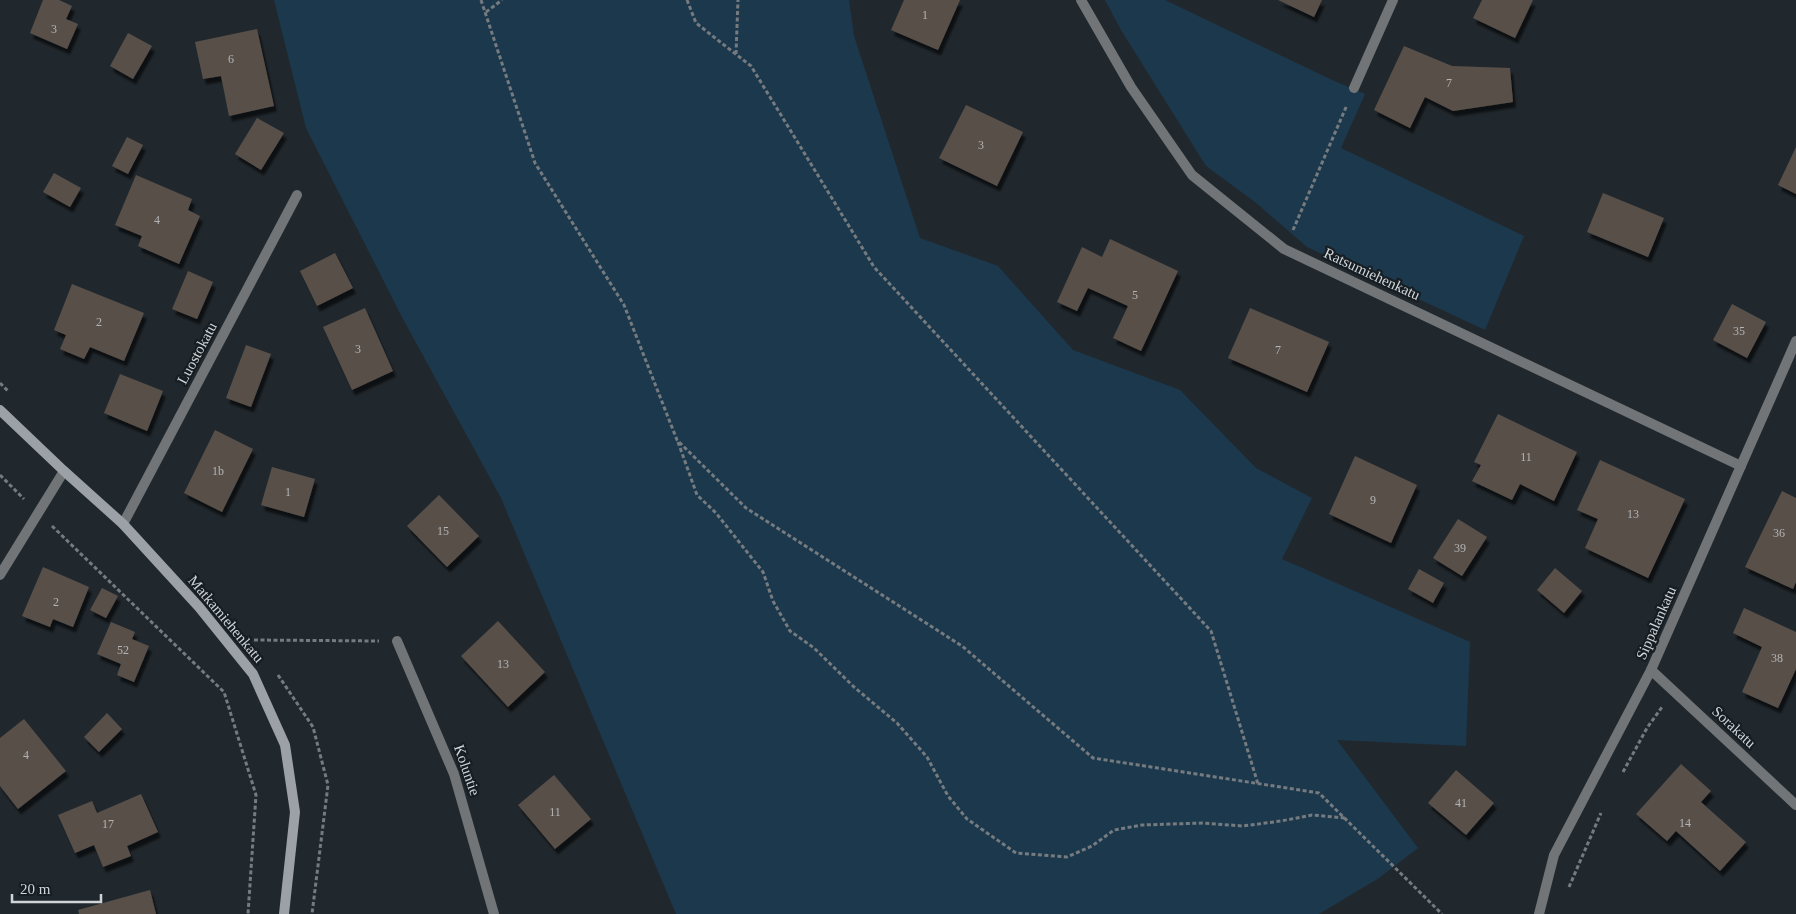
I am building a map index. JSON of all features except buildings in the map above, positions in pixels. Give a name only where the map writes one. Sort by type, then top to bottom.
[{"type":"street","name":"Ratsumiehenkatu","points":[[1081,0],[1131,87],[1192,175],[1284,249],[1741,466]]},
{"type":"street","points":[[1354,88],[1393,0]]},
{"type":"street","name":"Luostokatu","points":[[124,524],[298,195]]},
{"type":"street","name":"Sippalankatu","points":[[1539,914],[1554,855],[1651,670],[1796,341]]},
{"type":"street","name":"Matkamiehenkatu","points":[[0,410],[64,471],[124,524],[199,607],[253,674],[285,744],[295,812],[284,914]]},
{"type":"street","points":[[0,575],[64,471]]},
{"type":"street","name":"Koluntie","points":[[397,641],[454,774],[494,914]]},
{"type":"street","name":"Sorakatu","points":[[1651,670],[1796,805]]},
{"type":"path","points":[[481,0],[535,162],[624,305],[697,495],[716,513],[763,572],[773,601],[790,631],[814,648],[854,687],[897,723],[927,757],[948,796],[967,819],[1016,853],[1067,857],[1092,846],[1114,830],[1142,825],[1203,822],[1243,826],[1281,822],[1312,815],[1345,818]]},
{"type":"path","points":[[486,12],[502,0]]},
{"type":"path","points":[[687,0],[696,24],[751,66],[874,267],[1211,632],[1258,784]]},
{"type":"path","points":[[736,54],[738,0]]},
{"type":"path","points":[[1284,249],[1354,88]]},
{"type":"path","points":[[677,440],[746,508],[962,646],[1094,758],[1319,793],[1442,914]]},
{"type":"path","points":[[0,475],[224,692],[256,796],[248,914]]},
{"type":"path","points":[[254,640],[397,641]]},
{"type":"path","points":[[1619,779],[1647,728],[1673,691]]},
{"type":"path","points":[[1566,892],[1601,813]]},
{"type":"shaded area","points":[[274,0],[849,0],[854,36],[920,238],[998,266],[1073,350],[1180,390],[1256,468],[1312,498],[1282,559],[1470,642],[1466,746],[1337,740],[1418,848],[1379,878],[1319,914],[676,914],[501,498],[403,319],[306,128]]},
{"type":"shaded area","points":[[1105,0],[1165,0],[1365,94],[1341,148],[1524,236],[1485,330],[1307,247],[1255,202],[1206,166],[1121,30]]}]
